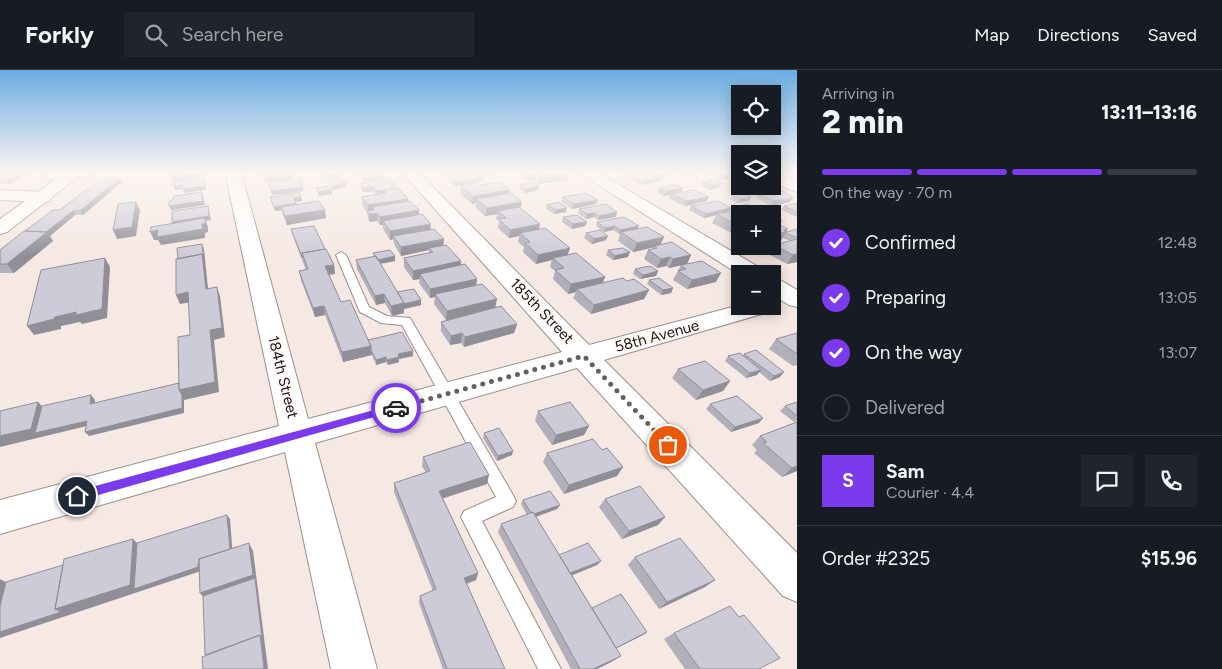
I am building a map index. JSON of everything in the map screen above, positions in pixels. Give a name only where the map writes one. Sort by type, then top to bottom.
[{"type":"street","points":[[0,212],[17,200]]},
{"type":"street","points":[[0,228],[40,200]]},
{"type":"street","name":"184th Street","points":[[240,200],[354,669]]},
{"type":"street","name":"185th Street","points":[[436,200],[797,582]]},
{"type":"street","points":[[631,200],[739,265]]},
{"type":"street","name":"58th Avenue","points":[[0,517],[732,315]]},
{"type":"lane","points":[[340,255],[364,309],[385,320],[406,321],[506,501],[470,517],[550,669]]},
{"type":"building","points":[[73,200],[93,200],[80,211],[73,211],[46,232],[25,231],[53,210],[60,210]]},
{"type":"building","points":[[271,200],[295,200],[296,203],[274,207]]},
{"type":"building","points":[[364,200],[402,200],[368,205]]},
{"type":"building","points":[[477,200],[519,200],[522,202],[487,208]]},
{"type":"building","points":[[568,200],[598,200],[574,204]]},
{"type":"building","points":[[169,201],[203,201],[169,206]]},
{"type":"building","points":[[319,201],[325,210],[285,216],[281,207]]},
{"type":"building","points":[[410,201],[419,210],[380,217],[377,213],[369,214],[367,211],[374,210],[373,207]]},
{"type":"building","points":[[718,201],[731,208],[706,214],[691,206]]},
{"type":"building","points":[[136,202],[132,227],[113,230],[118,204]]},
{"type":"building","points":[[559,202],[567,208],[556,210],[547,205]]},
{"type":"building","points":[[797,203],[797,212],[784,206]]},
{"type":"building","points":[[606,204],[617,212],[599,216],[595,213],[587,214],[579,209]]},
{"type":"building","points":[[208,206],[209,216],[172,222],[172,211]]},
{"type":"building","points":[[519,207],[540,224],[510,230],[499,219],[506,218],[498,211]]},
{"type":"building","points":[[731,211],[731,222],[717,214]]},
{"type":"building","points":[[422,214],[431,224],[390,231],[383,221]]},
{"type":"building","points":[[577,215],[587,222],[573,224],[563,217]]},
{"type":"building","points":[[624,217],[639,226],[620,230],[615,226],[605,228],[597,222]]},
{"type":"building","points":[[205,218],[205,224],[202,224],[203,229],[157,237],[158,230],[150,232],[151,227]]},
{"type":"building","points":[[314,226],[325,249],[302,253],[302,257],[291,229]]},
{"type":"building","points":[[781,226],[788,229],[784,230],[787,231],[781,233]]},
{"type":"building","points":[[647,227],[664,237],[637,243],[621,232]]},
{"type":"building","points":[[545,228],[570,248],[538,255],[525,243],[530,242],[520,233]]},
{"type":"building","points":[[434,229],[444,239],[401,247],[393,236]]},
{"type":"building","points":[[797,229],[797,238],[786,233],[787,232]]},
{"type":"building","points":[[600,230],[608,236],[594,239],[586,233]]},
{"type":"building","points":[[24,231],[47,232],[7,264],[0,264],[0,250]]},
{"type":"building","points":[[797,239],[797,254],[793,255],[781,249],[781,243]]},
{"type":"building","points":[[672,242],[691,255],[673,259],[670,257],[661,259],[648,250],[657,248],[654,246]]},
{"type":"building","points":[[202,244],[204,259],[202,254],[178,259],[177,248]]},
{"type":"building","points":[[446,245],[461,261],[413,271],[404,258],[433,252],[429,248]]},
{"type":"building","points":[[623,248],[630,252],[615,256],[608,250]]},
{"type":"building","points":[[326,249],[334,265],[325,266],[341,302],[350,300],[371,346],[342,352],[324,306],[313,308],[299,271],[308,269],[302,253]]},
{"type":"building","points":[[390,250],[395,256],[378,260],[373,253]]},
{"type":"building","points":[[576,253],[605,277],[571,284],[555,270],[564,268],[553,258]]},
{"type":"building","points":[[202,254],[206,289],[217,287],[222,328],[210,330],[215,382],[179,390],[178,337],[190,335],[188,292],[176,295],[176,259]]},
{"type":"building","points":[[376,256],[404,303],[391,306],[384,294],[375,296],[356,260]]},
{"type":"building","points":[[105,258],[102,309],[76,315],[76,312],[27,326],[41,270]]},
{"type":"building","points":[[702,261],[721,273],[692,280],[678,271],[686,269],[681,265]]},
{"type":"building","points":[[465,264],[477,279],[430,289],[420,274]]},
{"type":"building","points":[[650,266],[658,271],[643,275],[635,269]]},
{"type":"building","points":[[623,278],[627,281],[634,279],[649,290],[594,305],[577,289]]},
{"type":"building","points":[[659,278],[673,288],[663,290],[649,280]]},
{"type":"building","points":[[482,284],[497,299],[447,311],[435,294]]},
{"type":"building","points":[[414,289],[421,300],[403,304],[397,292]]},
{"type":"building","points":[[501,306],[517,324],[465,337],[462,333],[451,336],[441,322]]},
{"type":"building","points":[[402,332],[413,351],[398,354],[399,357],[387,360],[386,357],[376,360],[368,340]]},
{"type":"building","points":[[797,333],[797,354],[776,339]]},
{"type":"building","points":[[756,350],[784,372],[774,376],[744,354]]},
{"type":"building","points":[[740,353],[761,370],[750,373],[728,356]]},
{"type":"building","points":[[705,361],[730,381],[703,390],[678,369]]},
{"type":"building","points":[[179,383],[179,390],[182,395],[182,408],[85,432],[87,421],[35,433],[42,406],[91,395],[90,404]]},
{"type":"building","points":[[737,396],[763,418],[735,427],[710,404]]},
{"type":"building","points":[[38,402],[31,429],[0,436],[0,411]]},
{"type":"building","points":[[570,402],[589,426],[556,435],[538,411]]},
{"type":"building","points":[[797,402],[797,416],[785,406]]},
{"type":"building","points":[[797,422],[797,466],[792,468],[763,443],[767,442],[760,436]]},
{"type":"building","points":[[499,428],[513,451],[498,456],[484,433]]},
{"type":"building","points":[[593,439],[602,450],[607,448],[623,467],[569,485],[547,453]]},
{"type":"building","points":[[470,442],[489,475],[439,491],[478,573],[464,578],[505,669],[447,669],[420,596],[436,589],[394,483],[430,471],[423,457]]},
{"type":"building","points":[[640,486],[665,517],[629,531],[605,499]]},
{"type":"building","points":[[550,491],[560,505],[534,514],[533,512],[531,513],[523,500]]},
{"type":"building","points":[[533,512],[621,656],[593,669],[580,669],[501,524]]},
{"type":"building","points":[[227,515],[230,549],[199,559],[198,567],[134,589],[137,543]]},
{"type":"building","points":[[680,538],[715,580],[667,602],[635,557]]},
{"type":"building","points":[[133,539],[130,585],[55,609],[64,559]]},
{"type":"building","points":[[249,543],[253,575],[200,593],[199,559]]},
{"type":"building","points":[[588,543],[601,561],[570,573],[559,555]]},
{"type":"building","points":[[63,565],[55,609],[61,612],[0,632],[0,606],[6,582]]},
{"type":"building","points":[[255,578],[262,638],[260,635],[205,655],[203,596]]},
{"type":"building","points":[[621,594],[647,632],[616,648],[592,608]]},
{"type":"building","points":[[730,606],[739,617],[744,615],[780,658],[759,669],[700,669],[674,633]]},
{"type":"building","points":[[260,635],[264,669],[203,669],[202,657]]},
{"type":"way so far","points":[[396,408],[584,356],[668,445]]},
{"type":"route","points":[[77,496],[396,408]]}]
